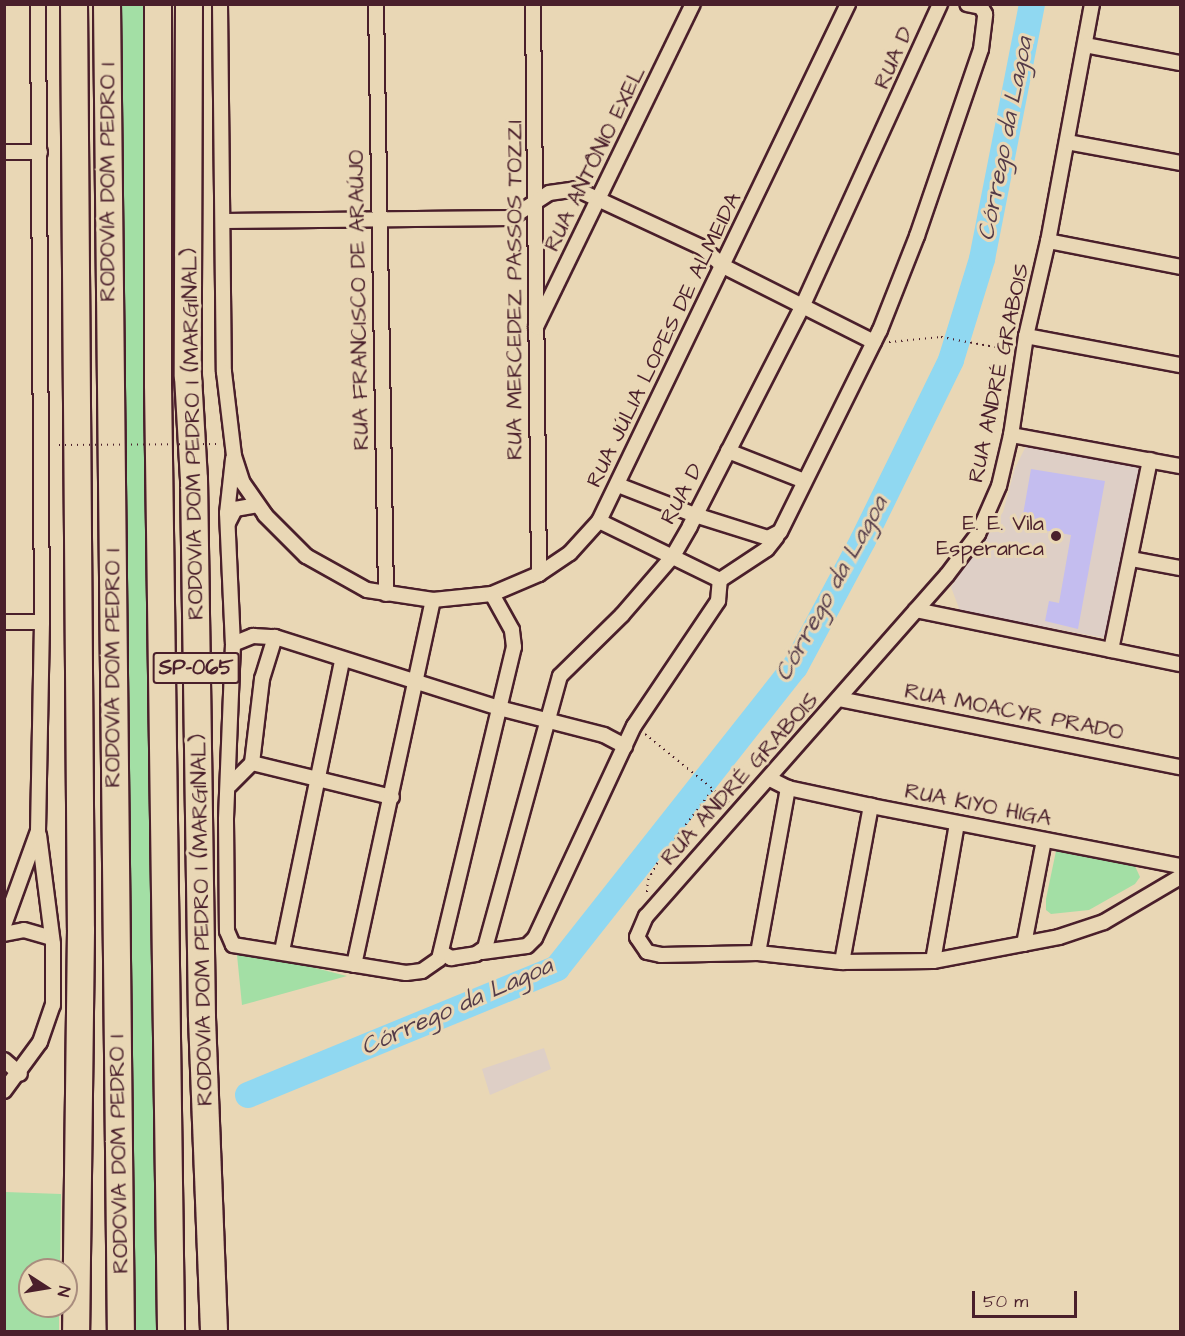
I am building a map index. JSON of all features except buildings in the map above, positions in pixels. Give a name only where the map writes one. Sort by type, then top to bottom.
[{"type":"highway","points":[[74,4],[81,930],[76,1332]]},
{"type":"highway","name":"RODOVIA DOM PEDRO I","points":[[107,4],[121,1332]]},
{"type":"highway","name":"SP-065","points":[[158,4],[158,385],[171,1332]]},
{"type":"highway","name":"RODOVIA DOM PEDRO I (MARGINAL)","points":[[189,4],[188,375],[194,479],[202,1018],[214,1329]]},
{"type":"highway","points":[[76,1202],[84,1332]]},
{"type":"street","points":[[4,1091],[20,1074],[40,1042],[52,1005],[52,938],[38,831],[42,622],[38,4]]},
{"type":"street","points":[[220,4],[224,372],[234,456],[228,525],[233,644],[226,767],[230,785],[226,820],[229,939],[233,945],[282,951],[354,965],[414,972],[432,965],[441,952],[515,639],[492,594]]},
{"type":"street","name":"RUA FRANCISCO DE ARAÚJO","points":[[376,4],[386,594]]},
{"type":"street","name":"RUA MERCEDEZ PASSOS TOZZI","points":[[533,4],[537,201],[534,332],[539,574]]},
{"type":"street","name":"RUA ANTÔNIO EXEL","points":[[534,332],[693,4]]},
{"type":"street","name":"RUA JÚLIA LOPES DE ALMEIDA","points":[[234,456],[243,483],[258,505],[306,556],[348,582],[386,594],[433,600],[492,594],[539,574],[570,553],[598,521],[618,484],[848,4]]},
{"type":"street","name":"RUA D","points":[[482,952],[560,676],[622,615],[673,556],[802,307],[940,4]]},
{"type":"street","points":[[720,580],[767,549],[777,536],[874,342],[917,236],[981,49],[985,14],[981,8],[967,4]]},
{"type":"street","name":"RUA ANDRÉ GRABOIS","points":[[646,916],[770,779],[916,610],[978,534],[999,486],[1011,435],[1026,336],[1048,241],[1092,4]]},
{"type":"street","points":[[1085,45],[1180,63]]},
{"type":"street","points":[[1067,142],[1180,163]]},
{"type":"street","points":[[4,152],[40,152]]},
{"type":"street","points":[[224,221],[511,218],[537,201],[567,188],[599,199],[703,248],[723,266],[874,342]]},
{"type":"street","points":[[1048,241],[1180,267]]},
{"type":"street","points":[[1026,336],[1180,365]]},
{"type":"street","points":[[1011,435],[1180,466]]},
{"type":"street","points":[[729,451],[804,481]]},
{"type":"street","points":[[1111,650],[1150,460]]},
{"type":"street","points":[[618,484],[695,515],[768,538],[777,536]]},
{"type":"street","points":[[228,525],[235,510],[258,505]]},
{"type":"street","points":[[598,521],[720,580]]},
{"type":"street","points":[[1131,559],[1180,568]]},
{"type":"street","points":[[441,952],[450,958],[527,946],[535,938],[634,726],[718,601],[720,580]]},
{"type":"street","points":[[354,965],[433,600]]},
{"type":"street","points":[[916,610],[1180,664]]},
{"type":"street","points":[[4,622],[42,622]]},
{"type":"street","points":[[233,644],[253,636],[275,637],[499,708],[604,735],[625,746]]},
{"type":"street","points":[[230,785],[252,763],[262,679],[275,637]]},
{"type":"street","points":[[282,951],[342,660]]},
{"type":"street","name":"RUA MOACYR PRADO","points":[[839,699],[1180,767]]},
{"type":"street","points":[[252,763],[392,797]]},
{"type":"street","name":"RUA KIYO HIGA","points":[[770,779],[788,788],[871,806],[1180,866]]},
{"type":"street","points":[[758,953],[788,788]]},
{"type":"street","points":[[842,962],[871,806]]},
{"type":"street","points":[[933,961],[957,823]]},
{"type":"street","points":[[4,925],[38,831]]},
{"type":"street","points":[[1024,944],[1044,840]]},
{"type":"street","points":[[646,916],[637,937],[647,952],[672,956],[758,953],[842,962],[933,961],[1024,944],[1104,922],[1180,877]]},
{"type":"street","points":[[4,934],[24,930],[52,938]]},
{"type":"street","points":[[4,1060],[20,1074]]},
{"type":"path","points":[[874,342],[941,337],[1024,353]]},
{"type":"path","points":[[59,446],[218,444]]},
{"type":"path","points":[[634,726],[691,769],[738,814]]},
{"type":"path","points":[[646,916],[648,880],[660,858],[712,787]]},
{"type":"shaded area","name":"E. E. Vila Esperanca","points":[[1026,446],[1139,467],[1105,638],[960,611],[951,587],[1003,512],[1015,468]]},
{"type":"shaded area","points":[[544,1048],[551,1069],[490,1095],[482,1069]]},
{"type":"green space","points":[[121,5],[146,5],[160,1332],[134,1331]]},
{"type":"green space","points":[[1056,851],[1135,866],[1140,877],[1135,884],[1089,910],[1051,914],[1046,910],[1046,899]]},
{"type":"green space","points":[[248,951],[347,976],[242,1005],[237,955]]},
{"type":"green space","points":[[5,1192],[61,1194],[60,1258],[18,1258],[18,1318],[59,1318],[59,1331],[5,1331]]},
{"type":"waterway","name":"Córrego da Lagoa","points":[[248,1095],[557,968],[795,667],[863,540],[951,360],[982,259],[1032,4]]},
{"type":"place","name":"E. E. Vila Esperanca","points":[[1056,536]]}]
